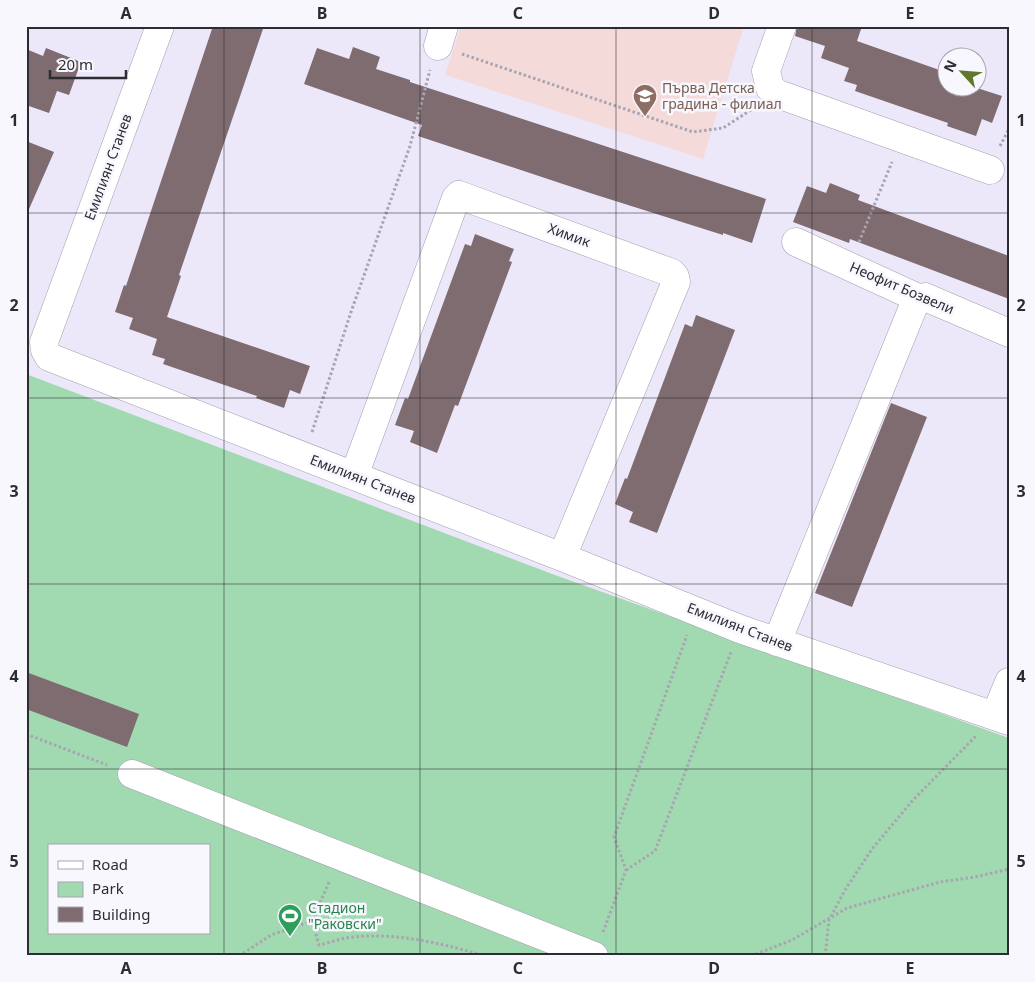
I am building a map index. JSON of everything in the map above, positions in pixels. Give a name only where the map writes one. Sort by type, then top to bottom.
[{"type":"street","name":"Емилиян Станев","points":[[160,26],[44,342],[45,350],[49,357],[562,557],[740,629],[1002,719]]},
{"type":"street","points":[[782,26],[766,71],[770,88],[778,94],[990,170]]},
{"type":"street","name":"Химик","points":[[354,476],[458,195],[672,274],[676,282],[562,557]]},
{"type":"street","name":"Неофит Бозвели","points":[[796,242],[918,298],[925,297],[1009,333]]},
{"type":"street","points":[[777,642],[918,298]]},
{"type":"street","points":[[1002,719],[1009,682]]},
{"type":"street","points":[[132,774],[594,956]]},
{"type":"path","points":[[304,456],[352,308],[410,146],[424,88],[441,36],[693,132],[723,128],[752,111],[770,88]]},
{"type":"path","points":[[849,266],[901,138]]},
{"type":"path","points":[[626,870],[614,837],[696,611]]},
{"type":"path","points":[[594,956],[626,870],[655,851],[740,629]]},
{"type":"path","points":[[826,956],[828,920],[872,849],[913,800],[1002,719]]},
{"type":"path","points":[[26,734],[132,774]]},
{"type":"path","points":[[340,857],[312,921],[319,945],[345,938],[374,936],[433,943],[485,956]]},
{"type":"path","points":[[751,956],[792,940],[848,908],[940,882],[975,877],[1009,869]]},
{"type":"path","points":[[239,956],[271,936],[312,921]]},
{"type":"shaded area","name":"Първа Детска градина - филиал","points":[[461,26],[744,26],[703,159],[445,75]]},
{"type":"green space","points":[[26,374],[555,575],[1009,738],[1009,956],[26,956]]},
{"type":"building","points":[[213,26],[264,26],[179,275],[181,276],[167,317],[310,366],[300,394],[290,390],[284,408],[256,398],[257,396],[163,364],[165,359],[152,355],[157,339],[129,329],[133,318],[115,312],[124,285],[126,286]]},
{"type":"building","points":[[797,26],[862,26],[857,41],[938,69],[938,98],[988,98],[988,92],[1002,96],[992,123],[982,119],[976,136],[947,126],[948,123],[855,91],[857,85],[844,81],[849,68],[821,58],[825,46],[795,36]]},
{"type":"building","points":[[353,47],[380,57],[376,69],[410,80],[410,82],[766,199],[752,243],[590,193],[418,136],[422,125],[304,84],[317,48],[349,59]]},
{"type":"building","points":[[46,48],[81,62],[69,95],[57,91],[49,113],[26,105],[26,49],[43,56]]},
{"type":"building","points":[[26,141],[54,152],[26,216]]},
{"type":"building","points":[[830,183],[860,195],[858,200],[1009,256],[1009,299],[850,239],[849,243],[793,222],[807,186],[826,193]]},
{"type":"building","points":[[475,234],[514,249],[509,261],[512,262],[458,406],[455,405],[437,453],[410,442],[414,431],[395,425],[405,398],[408,399],[465,244],[471,246]]},
{"type":"building","points":[[696,315],[735,330],[657,533],[629,522],[633,512],[615,504],[625,478],[627,479],[685,324],[692,327]]},
{"type":"building","points":[[891,403],[927,417],[852,607],[815,593]]},
{"type":"building","points":[[26,672],[139,714],[127,747],[26,709]]},
{"type":"place","name":"Първа Детска градина - филиал","points":[[645,117]]},
{"type":"place","name":"Стадион \"Раковски\"","points":[[290,937]]}]
